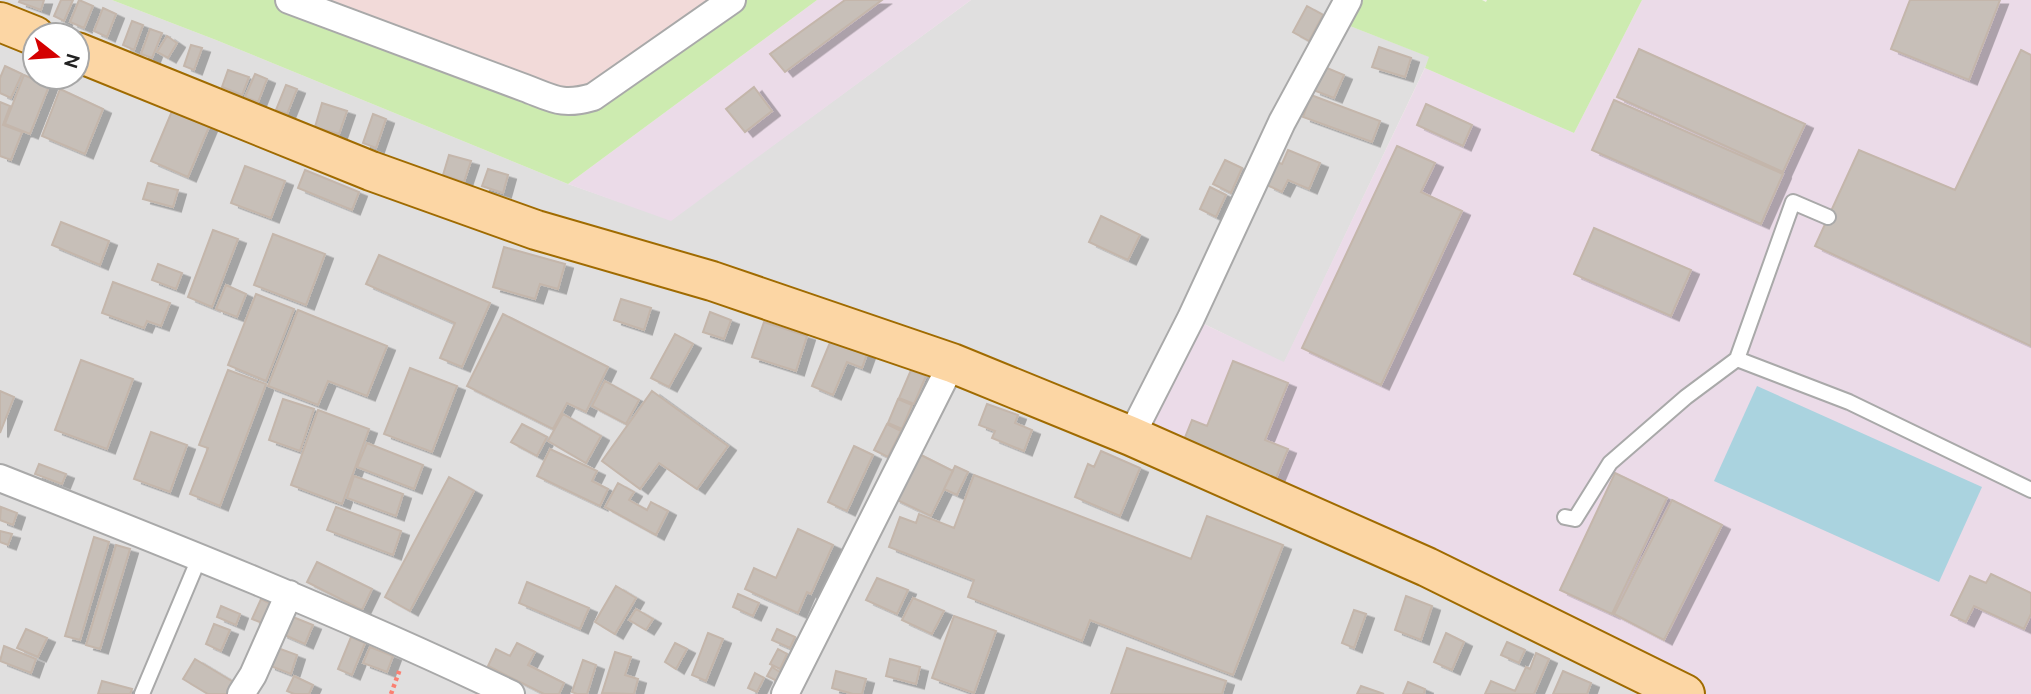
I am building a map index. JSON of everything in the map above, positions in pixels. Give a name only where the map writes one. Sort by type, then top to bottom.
[{"type":"main road","points":[[0,22],[21,30]]},
{"type":"main road","points":[[91,58],[371,172],[536,230],[712,282],[952,363],[1131,436],[1427,567],[1685,694]]},
{"type":"street","points":[[289,0],[560,101],[574,102],[593,97],[732,0]]},
{"type":"street","points":[[1131,436],[1192,318],[1282,122],[1348,0]]},
{"type":"street","points":[[785,694],[952,363]]},
{"type":"street","points":[[1,479],[200,556],[410,646],[510,694]]},
{"type":"street","points":[[241,694],[253,674],[289,594]]},
{"type":"lane","points":[[1565,517],[1575,519],[1610,463],[1686,397],[1737,359],[1793,202],[1828,217]]},
{"type":"lane","points":[[1737,359],[1849,402],[2031,490]]},
{"type":"lane","points":[[142,694],[200,556]]},
{"type":"shaded area","points":[[0,0],[112,0],[568,184],[671,220],[971,0],[1348,0],[1337,21],[1430,57],[1284,363],[1192,318],[1671,694],[0,694]]},
{"type":"shaded area","points":[[289,0],[732,0],[574,102]]},
{"type":"shaded area","points":[[817,0],[971,0],[671,221],[568,184]]},
{"type":"shaded area","points":[[1642,0],[2031,0],[2031,694],[1671,694],[1136,440],[1191,318],[1284,362],[1425,68],[1574,133]]},
{"type":"green space","points":[[112,0],[289,0],[560,101],[732,0],[817,0],[568,184]]},
{"type":"green space","points":[[1348,0],[1642,0],[1574,133],[1425,68],[1429,57],[1337,21]]},
{"type":"water","points":[[1757,386],[1982,487],[1939,582],[1714,481]]},
{"type":"building","points":[[44,0],[41,10],[19,2]]},
{"type":"building","points":[[61,0],[73,0],[64,21],[54,16]]},
{"type":"building","points":[[79,0],[93,6],[87,21],[70,21]]},
{"type":"building","points":[[845,0],[882,0],[785,72],[770,54]]},
{"type":"building","points":[[1910,0],[2000,0],[1969,80],[1891,49]]},
{"type":"building","points":[[1307,6],[1323,15],[1309,41],[1293,32]]},
{"type":"building","points":[[103,8],[116,14],[107,37],[94,31]]},
{"type":"building","points":[[132,21],[143,25],[134,50],[123,45]]},
{"type":"building","points":[[150,29],[162,33],[152,58],[141,54]]},
{"type":"building","points":[[167,36],[177,43],[168,58],[157,52]]},
{"type":"building","points":[[191,45],[202,48],[194,70],[184,66]]},
{"type":"building","points":[[1379,47],[1411,58],[1405,77],[1372,67]]},
{"type":"building","points":[[1639,49],[1805,124],[1783,172],[1617,97]]},
{"type":"building","points":[[2021,50],[2031,55],[2031,346],[1815,246],[1859,150],[1955,190]]},
{"type":"building","points":[[5,66],[21,74],[11,98],[0,93],[0,78]]},
{"type":"building","points":[[1322,66],[1344,75],[1334,98],[1313,90]]},
{"type":"building","points":[[228,70],[249,77],[242,95],[222,87]]},
{"type":"building","points":[[255,74],[267,79],[258,102],[245,97]]},
{"type":"building","points":[[21,83],[21,91],[47,91],[30,134],[5,124]]},
{"type":"building","points":[[286,85],[297,89],[287,114],[276,110]]},
{"type":"building","points":[[754,87],[772,111],[745,132],[726,109]]},
{"type":"building","points":[[59,91],[103,109],[85,154],[42,136]]},
{"type":"building","points":[[1311,95],[1380,121],[1372,142],[1303,117]]},
{"type":"building","points":[[1614,100],[1783,174],[1761,224],[1592,150]]},
{"type":"building","points":[[0,102],[10,106],[3,125],[22,132],[11,160],[0,156]]},
{"type":"building","points":[[322,103],[347,111],[339,134],[315,127]]},
{"type":"building","points":[[1426,104],[1472,125],[1463,146],[1417,125]]},
{"type":"building","points":[[172,111],[209,127],[188,177],[151,161]]},
{"type":"building","points":[[373,114],[386,119],[376,148],[363,143]]},
{"type":"building","points":[[1397,146],[1435,163],[1421,192],[1462,211],[1381,385],[1302,348]]},
{"type":"building","points":[[1288,150],[1320,163],[1309,189],[1288,180],[1282,192],[1267,185],[1277,162],[1282,164]]},
{"type":"building","points":[[449,155],[471,161],[464,182],[443,175]]},
{"type":"building","points":[[1225,160],[1242,168],[1231,193],[1213,184]]},
{"type":"building","points":[[245,166],[285,181],[271,218],[231,203]]},
{"type":"building","points":[[488,169],[508,175],[503,193],[482,186]]},
{"type":"building","points":[[305,170],[359,192],[352,210],[298,188]]},
{"type":"building","points":[[148,183],[178,190],[173,207],[143,199]]},
{"type":"building","points":[[1210,187],[1226,195],[1216,217],[1200,209]]},
{"type":"building","points":[[1101,216],[1140,235],[1128,260],[1089,242]]},
{"type":"building","points":[[61,222],[109,241],[100,265],[52,245]]},
{"type":"building","points":[[1594,228],[1691,270],[1671,316],[1574,274]]},
{"type":"building","points":[[213,230],[238,239],[212,307],[188,297]]},
{"type":"building","points":[[273,234],[325,254],[306,305],[254,285]]},
{"type":"building","points":[[504,247],[565,264],[558,289],[540,284],[535,299],[493,287]]},
{"type":"building","points":[[379,255],[490,303],[462,367],[440,358],[455,323],[366,284]]},
{"type":"building","points":[[158,264],[182,273],[176,289],[152,280]]},
{"type":"building","points":[[113,282],[170,303],[161,326],[147,321],[144,328],[102,313]]},
{"type":"building","points":[[226,285],[246,294],[237,317],[216,309]]},
{"type":"building","points":[[256,294],[294,309],[266,381],[228,365]]},
{"type":"building","points":[[621,299],[651,308],[644,330],[614,320]]},
{"type":"building","points":[[298,310],[387,346],[367,396],[328,381],[318,405],[268,386]]},
{"type":"building","points":[[710,312],[731,320],[724,339],[703,332]]},
{"type":"building","points":[[503,314],[608,367],[586,412],[567,403],[553,429],[467,386]]},
{"type":"building","points":[[764,322],[807,336],[796,371],[752,357]]},
{"type":"building","points":[[675,334],[693,344],[669,387],[651,378]]},
{"type":"building","points":[[831,340],[867,354],[862,368],[847,362],[833,395],[812,386]]},
{"type":"building","points":[[81,360],[133,379],[107,449],[55,430]]},
{"type":"building","points":[[1233,361],[1288,383],[1265,440],[1288,449],[1276,478],[1184,440],[1192,420],[1207,426]]},
{"type":"building","points":[[410,368],[457,386],[432,452],[384,434]]},
{"type":"building","points":[[228,370],[266,384],[220,506],[190,494],[208,448],[199,445]]},
{"type":"building","points":[[911,370],[926,376],[914,404],[899,398]]},
{"type":"building","points":[[605,381],[639,400],[626,424],[592,406]]},
{"type":"building","points":[[0,391],[14,397],[0,433]]},
{"type":"building","points":[[652,391],[728,446],[697,489],[659,463],[640,489],[602,461]]},
{"type":"building","points":[[283,399],[314,409],[300,451],[269,440]]},
{"type":"building","points":[[898,399],[912,405],[902,429],[888,423]]},
{"type":"building","points":[[987,404],[1018,415],[1015,423],[1032,430],[1024,451],[992,438],[995,431],[979,425]]},
{"type":"building","points":[[318,410],[369,429],[342,504],[291,485]]},
{"type":"building","points":[[563,414],[601,436],[586,463],[548,441]]},
{"type":"building","points":[[522,424],[547,437],[537,456],[511,442]]},
{"type":"building","points":[[887,424],[901,431],[888,457],[874,450]]},
{"type":"building","points":[[151,432],[187,445],[170,492],[134,479]]},
{"type":"building","points":[[367,443],[423,465],[414,489],[357,467]]},
{"type":"building","points":[[854,446],[873,455],[847,511],[828,502]]},
{"type":"building","points":[[550,449],[597,471],[592,481],[608,489],[600,506],[537,476]]},
{"type":"building","points":[[1101,451],[1140,468],[1120,516],[1075,497],[1088,464],[1094,467]]},
{"type":"building","points":[[915,452],[953,471],[931,516],[893,498]]},
{"type":"building","points":[[39,464],[66,474],[62,484],[35,474]]},
{"type":"building","points":[[955,466],[968,472],[957,495],[944,489]]},
{"type":"building","points":[[1615,473],[1667,498],[1612,614],[1560,590]]},
{"type":"building","points":[[974,475],[1191,559],[1207,516],[1283,545],[1233,675],[1090,620],[1082,641],[968,597],[974,580],[889,547],[900,517],[916,523],[919,514],[954,528]]},
{"type":"building","points":[[354,476],[403,494],[396,516],[347,498]]},
{"type":"building","points":[[449,477],[474,491],[410,611],[385,597]]},
{"type":"building","points":[[618,483],[634,492],[629,500],[647,510],[651,502],[668,511],[656,535],[605,507]]},
{"type":"building","points":[[1672,500],[1722,525],[1664,640],[1614,614]]},
{"type":"building","points":[[1,507],[17,513],[13,525],[0,520]]},
{"type":"building","points":[[336,507],[401,531],[393,555],[327,530]]},
{"type":"building","points":[[798,529],[833,545],[811,594],[807,592],[798,613],[745,589],[754,568],[776,578]]},
{"type":"building","points":[[0,531],[12,534],[8,545],[0,542]]},
{"type":"building","points":[[94,537],[109,542],[80,640],[65,636]]},
{"type":"building","points":[[116,545],[130,549],[100,649],[86,645]]},
{"type":"building","points":[[317,562],[372,589],[362,610],[307,582]]},
{"type":"building","points":[[1991,574],[2031,593],[2031,614],[2024,629],[1974,606],[1966,622],[1951,615],[1970,576],[1986,583]]},
{"type":"building","points":[[877,578],[908,590],[897,614],[866,600]]},
{"type":"building","points":[[527,582],[589,608],[580,629],[519,603]]},
{"type":"building","points":[[616,586],[636,598],[615,634],[595,622]]},
{"type":"building","points":[[738,594],[759,603],[753,616],[733,607]]},
{"type":"building","points":[[1406,596],[1432,606],[1421,640],[1395,630]]},
{"type":"building","points":[[913,598],[944,611],[932,634],[902,620]]},
{"type":"building","points":[[261,599],[275,606],[267,625],[252,619]]},
{"type":"building","points":[[221,606],[240,614],[236,625],[217,617]]},
{"type":"building","points":[[636,609],[653,619],[646,630],[629,620]]},
{"type":"building","points":[[1354,610],[1366,614],[1354,648],[1342,643]]},
{"type":"building","points":[[288,615],[313,625],[305,644],[280,633]]},
{"type":"building","points":[[954,616],[996,631],[974,693],[932,678]]},
{"type":"building","points":[[214,624],[230,630],[221,651],[206,644]]},
{"type":"building","points":[[26,629],[47,638],[38,657],[17,648]]},
{"type":"building","points":[[777,629],[795,637],[790,648],[772,640]]},
{"type":"building","points":[[708,633],[723,639],[706,681],[692,675]]},
{"type":"building","points":[[1446,633],[1464,642],[1452,670],[1434,662]]},
{"type":"building","points":[[351,637],[365,643],[352,675],[338,669]]},
{"type":"building","points":[[1507,642],[1525,650],[1519,663],[1501,655]]},
{"type":"building","points":[[517,643],[535,652],[528,665],[564,683],[559,694],[544,694],[488,666],[496,649],[510,656]]},
{"type":"building","points":[[675,643],[687,649],[676,669],[665,662]]},
{"type":"building","points":[[4,646],[36,659],[31,673],[0,661]]},
{"type":"building","points":[[275,647],[297,655],[291,674],[268,665]]},
{"type":"building","points":[[370,647],[393,656],[387,672],[363,663]]},
{"type":"building","points":[[1127,648],[1226,681],[1222,694],[1111,694]]},
{"type":"building","points":[[778,649],[787,654],[780,669],[770,664]]},
{"type":"building","points":[[615,652],[631,657],[625,675],[638,679],[634,694],[602,693]]},
{"type":"building","points":[[1536,653],[1549,659],[1534,694],[1485,694],[1491,681],[1515,691],[1526,667],[1530,669]]},
{"type":"building","points":[[195,659],[240,686],[235,694],[208,694],[183,679]]},
{"type":"building","points":[[890,659],[920,667],[916,684],[886,676]]},
{"type":"building","points":[[583,660],[596,665],[587,694],[577,694],[572,692]]},
{"type":"building","points":[[772,667],[783,674],[779,682],[767,676]]},
{"type":"building","points":[[836,671],[866,679],[862,694],[832,688]]},
{"type":"building","points":[[1563,671],[1591,683],[1587,694],[1553,694]]},
{"type":"building","points":[[755,673],[764,678],[757,692],[748,688]]},
{"type":"building","points":[[294,676],[313,685],[309,694],[287,691]]},
{"type":"building","points":[[102,681],[132,689],[130,694],[98,694]]},
{"type":"building","points":[[1408,682],[1425,689],[1424,694],[1403,694]]},
{"type":"building","points":[[1361,686],[1384,694],[1357,694]]}]
